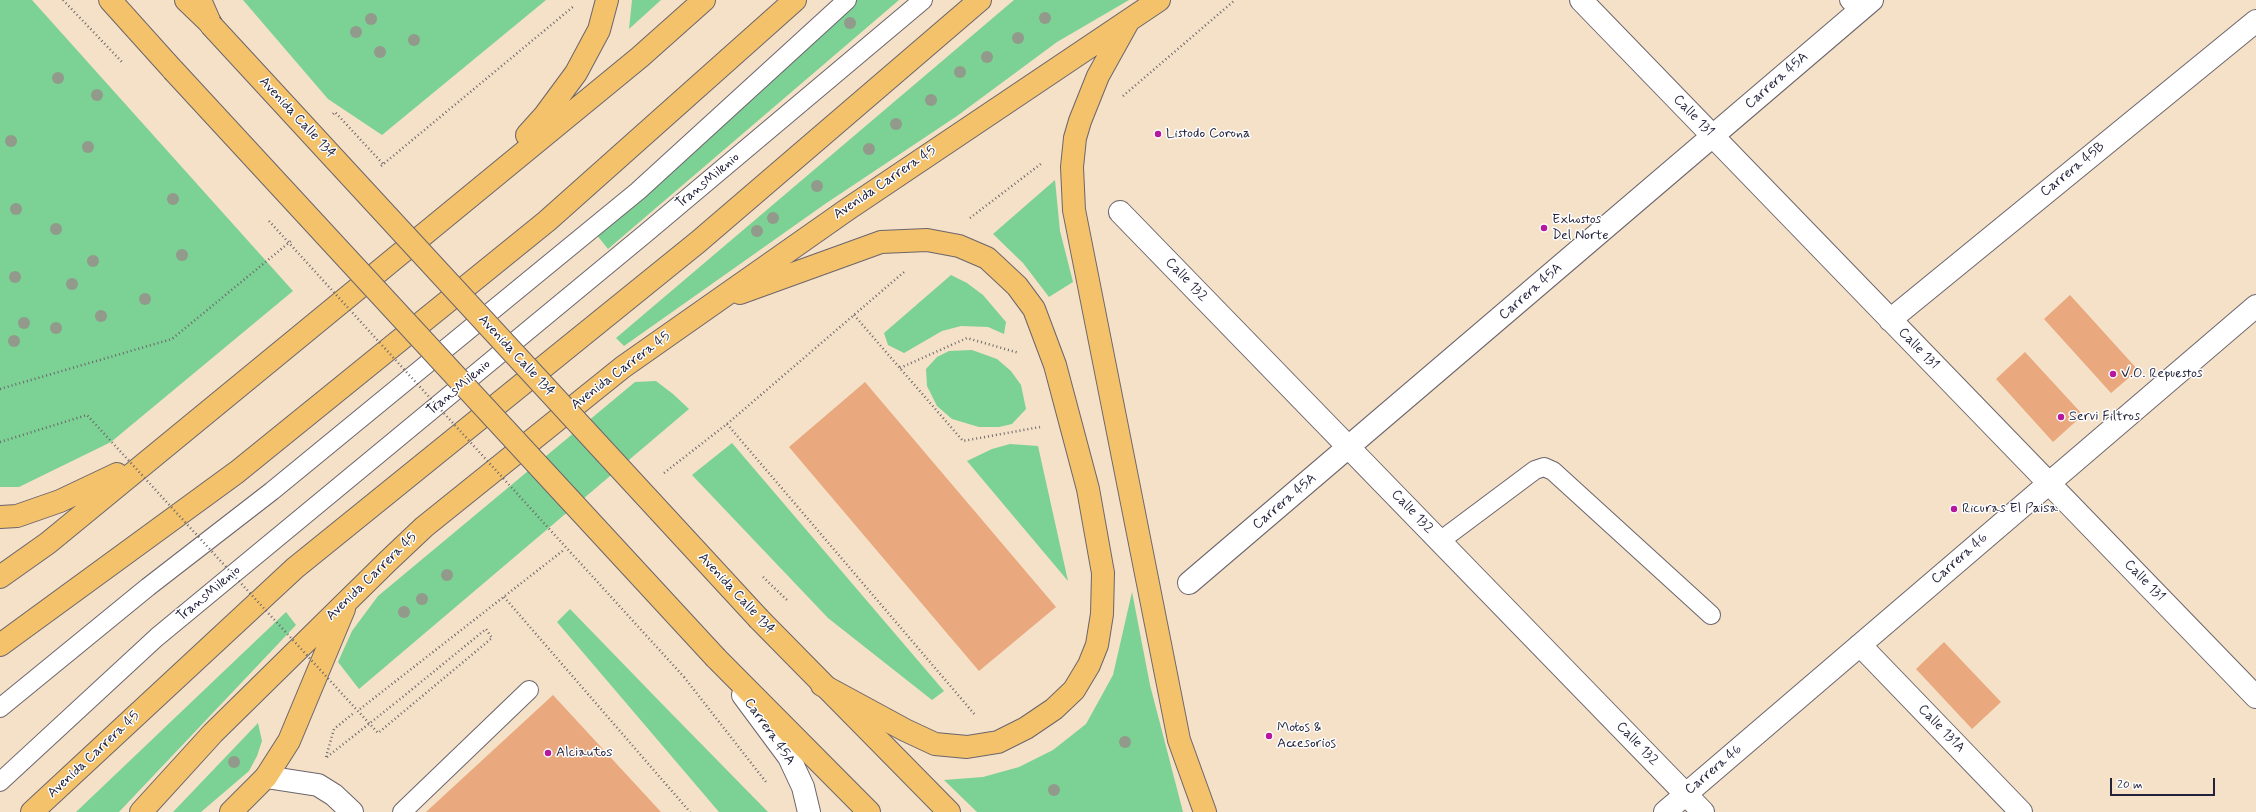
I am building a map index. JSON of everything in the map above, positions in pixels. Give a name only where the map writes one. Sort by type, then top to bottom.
[{"type":"main road","points":[[110,0],[716,658],[869,812]]},
{"type":"main road","name":"Avenida Calle 134","points":[[186,0],[211,25],[759,619],[822,685],[950,812]]},
{"type":"main road","points":[[200,0],[211,25]]},
{"type":"main road","points":[[481,187],[546,115],[576,73],[600,30],[607,0]]},
{"type":"main road","points":[[0,577],[48,542],[645,53],[704,0]]},
{"type":"main road","points":[[0,645],[237,472],[547,221],[795,0]]},
{"type":"main road","name":"Avenida Carrera 45","points":[[32,812],[294,568],[698,242],[980,0]]},
{"type":"main road","name":"Avenida Carrera 45","points":[[141,812],[213,733],[347,600],[424,527],[622,367],[854,204],[1159,0]]},
{"type":"main road","points":[[1130,19],[1098,76],[1080,121],[1075,138],[1072,167],[1074,210],[1179,740],[1205,812]]},
{"type":"main road","points":[[713,303],[881,242],[927,240],[939,242],[959,246],[987,258],[1017,286],[1034,309],[1055,365],[1088,489],[1103,573],[1102,614],[1096,645],[1089,665],[1074,690],[1054,709],[1026,728],[998,742],[967,747],[935,744],[905,730],[822,685]]},
{"type":"main road","points":[[0,517],[17,516],[60,501],[144,462]]},
{"type":"main road","points":[[231,812],[266,777],[294,729],[347,600]]},
{"type":"street","name":"Calle 131","points":[[1581,0],[1712,137],[2256,697]]},
{"type":"street","name":"Carrera 45A","points":[[1189,583],[1712,137],[1860,4]]},
{"type":"street","name":"Carrera 45B","points":[[1890,320],[2256,21]]},
{"type":"street","name":"Calle 132","points":[[1120,212],[1703,812]]},
{"type":"street","name":"Carrera 46","points":[[1664,812],[2256,306]]},
{"type":"street","name":"Calle 131A","points":[[1860,645],[2021,812]]},
{"type":"street","name":"Carrera 45A","points":[[716,658],[789,757],[803,787],[808,812]]},
{"type":"street","points":[[266,777],[318,785],[334,795],[352,812]]},
{"type":"lane","points":[[0,708],[148,587],[272,492],[638,191],[847,0]]},
{"type":"lane","name":"TransMilenio","points":[[0,782],[157,637],[640,238],[923,0]]},
{"type":"lane","points":[[1440,541],[1535,470],[1544,467],[1553,471],[1711,615]]},
{"type":"lane","points":[[402,812],[529,690]]},
{"type":"path","points":[[63,0],[124,63]]},
{"type":"path","points":[[264,216],[684,677],[769,786]]},
{"type":"path","points":[[854,316],[963,441],[1040,427]]},
{"type":"path","points":[[900,368],[967,338],[1021,353]]},
{"type":"path","points":[[0,442],[87,415],[378,733],[492,638],[486,629],[394,704],[326,758]]},
{"type":"path","points":[[727,424],[980,720]]},
{"type":"path","points":[[360,709],[565,549]]},
{"type":"path","points":[[504,597],[690,812]]},
{"type":"green space","points":[[0,0],[32,0],[293,291],[111,442],[19,487],[0,487]]},
{"type":"green space","points":[[243,0],[546,0],[382,135],[328,99]]},
{"type":"green space","points":[[632,0],[661,0],[629,29]]},
{"type":"green space","points":[[856,0],[899,0],[608,249],[596,234]]},
{"type":"green space","points":[[1014,0],[1129,0],[1057,42],[957,116],[825,204],[624,346],[616,338]]},
{"type":"green space","points":[[1055,180],[1060,231],[1073,282],[1049,297],[1023,263],[993,234]]},
{"type":"green space","points":[[951,275],[967,283],[983,295],[1006,322],[1004,334],[988,327],[961,326],[942,331],[904,353],[888,345],[884,333]]},
{"type":"green space","points":[[972,350],[997,359],[1011,371],[1021,385],[1026,409],[1012,424],[999,427],[979,427],[952,419],[937,406],[927,386],[926,369],[937,357],[949,351]]},
{"type":"green space","points":[[656,381],[689,409],[359,689],[338,662],[352,631],[378,596],[635,382]]},
{"type":"green space","points":[[732,443],[944,691],[932,700],[828,618],[692,475]]},
{"type":"green space","points":[[1010,444],[1038,446],[1068,581],[967,461],[992,449]]},
{"type":"green space","points":[[1132,592],[1150,685],[1183,812],[977,812],[944,780],[983,777],[1019,767],[1053,750],[1086,724],[1113,675]]},
{"type":"green space","points":[[570,609],[768,812],[719,812],[557,622]]},
{"type":"green space","points":[[286,612],[296,625],[119,812],[76,812]]},
{"type":"green space","points":[[258,723],[262,741],[257,756],[249,771],[201,812],[173,812]]},
{"type":"building","points":[[2070,295],[2138,370],[2111,393],[2044,319]]},
{"type":"building","points":[[2025,352],[2083,415],[2053,442],[1996,379]]},
{"type":"building","points":[[865,382],[1056,607],[979,671],[789,447]]},
{"type":"building","points":[[1944,642],[2001,702],[1972,729],[1916,669]]},
{"type":"building","name":"Alciautos","points":[[553,695],[661,812],[426,812]]},
{"type":"place","name":"Listodo Corona","points":[[1158,134]]},
{"type":"place","name":"Exhostos Del Norte","points":[[1544,228]]},
{"type":"place","name":"V.O. Repuestos","points":[[2113,374]]},
{"type":"place","name":"Servi Filtros","points":[[2061,417]]},
{"type":"place","name":"Ricuras El Paisa","points":[[1954,509]]},
{"type":"place","name":"Motos & Accesorios","points":[[1269,736]]},
{"type":"place","name":"Alciautos","points":[[548,753]]}]
